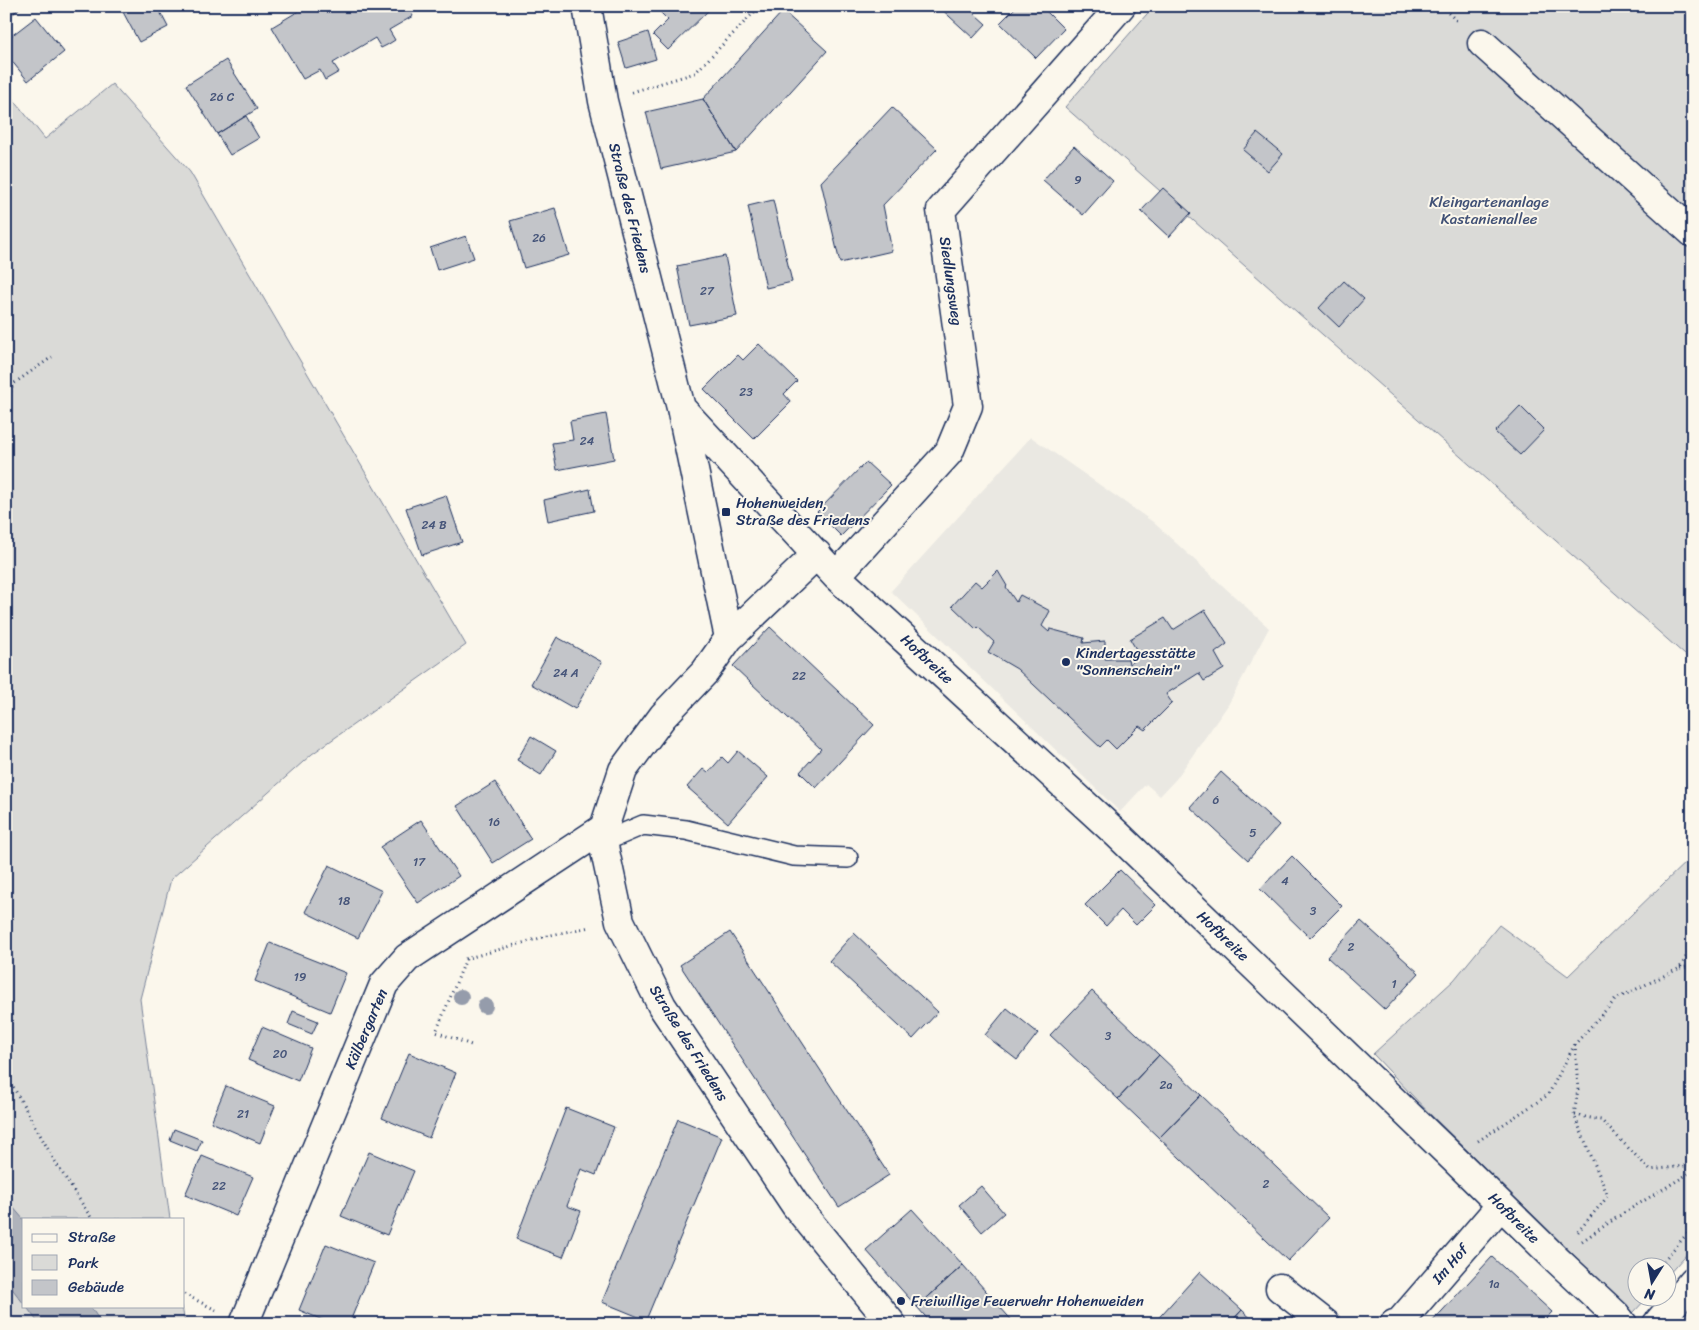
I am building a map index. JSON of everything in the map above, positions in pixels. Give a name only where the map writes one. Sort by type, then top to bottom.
[{"type":"street","name":"Straße des Friedens","points":[[587,6],[603,101],[681,408],[729,638]]},
{"type":"street","name":"Siedlungsweg","points":[[836,576],[949,452],[968,406],[941,210],[1121,6]]},
{"type":"street","points":[[1482,43],[1693,233]]},
{"type":"street","name":"Straße des Friedens","points":[[681,408],[817,554]]},
{"type":"street","name":"Hofbreite","points":[[817,554],[836,576],[1117,834],[1623,1324]]},
{"type":"street","points":[[603,835],[623,770],[663,716],[705,672],[729,638],[817,554]]},
{"type":"street","name":"Straße des Friedens","points":[[603,835],[620,921],[662,1006],[796,1206],[892,1324]]},
{"type":"street","name":"Kälbergarten","points":[[244,1323],[384,984],[407,958],[603,835]]},
{"type":"street","name":"Im Hof","points":[[1398,1323],[1501,1205]]},
{"type":"street","points":[[1656,1324],[1693,1281]]},
{"type":"street","points":[[1280,1288],[1326,1324]]},
{"type":"lane","points":[[603,835],[643,825],[686,830],[794,856],[848,858]]},
{"type":"path","points":[[603,101],[695,73],[760,6]]},
{"type":"path","points":[[6,406],[13,384],[52,357]]},
{"type":"path","points":[[457,960],[551,935],[620,921]]},
{"type":"path","points":[[1680,968],[1693,944]]},
{"type":"path","points":[[466,958],[436,1032],[474,1046]]},
{"type":"path","points":[[1453,1158],[1548,1095],[1574,1044],[1616,999],[1680,968],[1693,966]]},
{"type":"path","points":[[1556,1259],[1608,1196],[1574,1115],[1578,1089],[1574,1044]]},
{"type":"path","points":[[6,1074],[57,1165],[91,1218]]},
{"type":"path","points":[[1574,1115],[1601,1120],[1650,1170],[1693,1165]]},
{"type":"path","points":[[1556,1259],[1622,1214],[1693,1171]]},
{"type":"path","points":[[1666,1258],[1693,1227]]},
{"type":"path","points":[[185,1294],[244,1323]]},
{"type":"shaded area","points":[[1031,437],[1153,522],[1269,628],[1228,705],[1176,779],[1160,796],[1146,784],[1120,812],[891,591]]},
{"type":"shaded area","points":[[6,1199],[22,1218],[22,1301],[6,1281]]},
{"type":"shaded area","points":[[27,1308],[91,1308],[102,1324],[39,1324]]},
{"type":"green space","name":"Kleingartenanlage Kastanienallee","points":[[1154,6],[1693,6],[1693,662],[1065,107]]},
{"type":"green space","points":[[112,84],[190,172],[466,645],[312,754],[171,879],[140,999],[170,1218],[22,1218],[22,1308],[182,1308],[185,1324],[6,1324],[6,90],[45,139]]},
{"type":"green space","points":[[1693,855],[1693,1247],[1676,1266],[1676,1258],[1626,1258],[1626,1306],[1429,1113],[1373,1054],[1454,980],[1499,925],[1568,976]]},
{"type":"green space","points":[[1628,1308],[1638,1308],[1633,1313]]},
{"type":"building","points":[[6,6],[22,6],[6,20]]},
{"type":"building","points":[[134,6],[157,6],[168,27],[139,42],[123,12]]},
{"type":"building","points":[[307,6],[408,6],[413,16],[389,30],[395,40],[387,45],[381,48],[375,38],[333,63],[339,72],[325,80],[320,70],[303,79],[272,27]]},
{"type":"building","points":[[654,6],[713,6],[668,50],[653,35],[668,20]]},
{"type":"building","points":[[938,6],[966,6],[986,24],[973,38]]},
{"type":"building","points":[[1017,6],[1041,6],[1064,29],[1036,58],[1000,23]]},
{"type":"building","points":[[783,11],[827,51],[736,152],[703,99]]},
{"type":"building","points":[[36,17],[64,52],[28,81],[6,54],[6,40]]},
{"type":"building","points":[[648,32],[656,59],[626,68],[618,42]]},
{"type":"building","points":[[226,60],[257,109],[217,134],[186,85]]},
{"type":"building","points":[[703,99],[736,152],[661,169],[646,112]]},
{"type":"building","points":[[892,107],[937,149],[883,205],[892,251],[840,263],[821,182]]},
{"type":"building","points":[[246,116],[259,138],[230,155],[217,134]]},
{"type":"building","points":[[1257,133],[1283,154],[1268,171],[1243,150]]},
{"type":"building","points":[[1074,146],[1113,181],[1083,215],[1043,180]]},
{"type":"building","points":[[1163,188],[1191,213],[1169,237],[1141,211]]},
{"type":"building","points":[[773,200],[792,282],[766,288],[748,206]]},
{"type":"building","points":[[555,208],[569,255],[524,268],[510,221]]},
{"type":"building","points":[[466,236],[474,258],[437,270],[430,248]]},
{"type":"building","points":[[725,256],[737,316],[689,325],[677,266]]},
{"type":"building","points":[[1344,281],[1364,299],[1339,327],[1319,308]]},
{"type":"building","points":[[759,344],[797,381],[784,394],[791,402],[754,439],[704,389],[738,355],[743,360]]},
{"type":"building","points":[[1520,406],[1544,430],[1520,455],[1495,432]]},
{"type":"building","points":[[606,414],[614,459],[557,470],[552,443],[573,440],[570,421]]},
{"type":"building","points":[[866,462],[891,485],[841,536],[817,512]]},
{"type":"building","points":[[590,489],[594,511],[548,521],[544,500]]},
{"type":"building","points":[[446,495],[462,542],[422,555],[406,508]]},
{"type":"building","name":"Kindertagesstätte \"Sonnenschein\"","points":[[998,571],[1016,602],[1020,595],[1050,611],[1042,626],[1049,632],[1050,629],[1084,638],[1083,643],[1105,641],[1105,659],[1128,659],[1129,664],[1140,656],[1130,639],[1165,618],[1173,630],[1205,610],[1227,644],[1215,653],[1224,669],[1204,681],[1199,673],[1166,694],[1172,703],[1145,730],[1139,726],[1116,749],[1107,740],[1100,747],[1017,669],[988,652],[994,642],[978,627],[976,629],[952,606],[975,581],[982,587]]},
{"type":"building","points":[[770,627],[874,725],[816,788],[800,772],[821,749],[733,666]]},
{"type":"building","points":[[557,637],[602,662],[575,709],[531,684]]},
{"type":"building","points":[[531,736],[556,751],[541,775],[517,760]]},
{"type":"building","points":[[738,751],[768,777],[728,823],[687,787],[703,769],[708,773],[722,757],[728,763]]},
{"type":"building","points":[[1221,772],[1279,825],[1248,860],[1190,807]]},
{"type":"building","points":[[495,782],[531,839],[493,863],[457,806]]},
{"type":"building","points":[[421,820],[459,876],[418,903],[380,847]]},
{"type":"building","points":[[1292,856],[1342,906],[1310,938],[1260,889]]},
{"type":"building","points":[[329,865],[382,891],[358,938],[305,912]]},
{"type":"building","points":[[1120,870],[1156,905],[1136,925],[1121,910],[1106,926],[1085,905]]},
{"type":"building","points":[[1361,921],[1419,973],[1385,1010],[1327,957]]},
{"type":"building","points":[[730,932],[889,1175],[839,1207],[680,965]]},
{"type":"building","points":[[854,933],[938,1012],[913,1039],[829,961]]},
{"type":"building","points":[[270,943],[346,973],[330,1012],[255,981]]},
{"type":"building","points":[[1092,991],[1159,1055],[1118,1099],[1050,1035]]},
{"type":"building","points":[[1007,1008],[1038,1033],[1017,1060],[985,1035]]},
{"type":"building","points":[[293,1011],[318,1021],[312,1034],[288,1024]]},
{"type":"building","points":[[262,1027],[311,1048],[298,1081],[248,1060]]},
{"type":"building","points":[[409,1053],[456,1073],[429,1138],[382,1118]]},
{"type":"building","points":[[1159,1055],[1201,1095],[1159,1138],[1118,1099]]},
{"type":"building","points":[[226,1086],[275,1106],[260,1143],[211,1122]]},
{"type":"building","points":[[1201,1095],[1329,1218],[1288,1261],[1159,1138]]},
{"type":"building","points":[[566,1108],[614,1127],[596,1175],[581,1169],[567,1206],[581,1211],[563,1257],[516,1239]]},
{"type":"building","points":[[678,1119],[722,1137],[646,1320],[602,1302]]},
{"type":"building","points":[[174,1129],[202,1140],[197,1151],[170,1140]]},
{"type":"building","points":[[369,1152],[414,1171],[387,1235],[341,1216]]},
{"type":"building","points":[[202,1156],[253,1177],[236,1216],[185,1195]]},
{"type":"building","points":[[981,1186],[1004,1213],[982,1232],[959,1205]]},
{"type":"building","points":[[912,1209],[963,1265],[917,1307],[866,1250]]},
{"type":"building","points":[[326,1244],[374,1263],[349,1324],[332,1324],[299,1310]]},
{"type":"building","points":[[1492,1257],[1552,1312],[1541,1324],[1430,1324]]},
{"type":"building","points":[[963,1265],[1015,1324],[932,1324],[917,1307]]},
{"type":"building","points":[[1200,1272],[1242,1310],[1229,1324],[1153,1324]]},
{"type":"building","points":[[1242,1310],[1257,1324],[1229,1324]]},
{"type":"place","name":"Hohenweiden, Straße des Friedens","points":[[726,512]]},
{"type":"place","name":"Kindertagesstätte \"Sonnenschein\"","points":[[1066,662]]},
{"type":"place","name":"Freiwillige Feuerwehr Hohenweiden","points":[[901,1301]]}]
